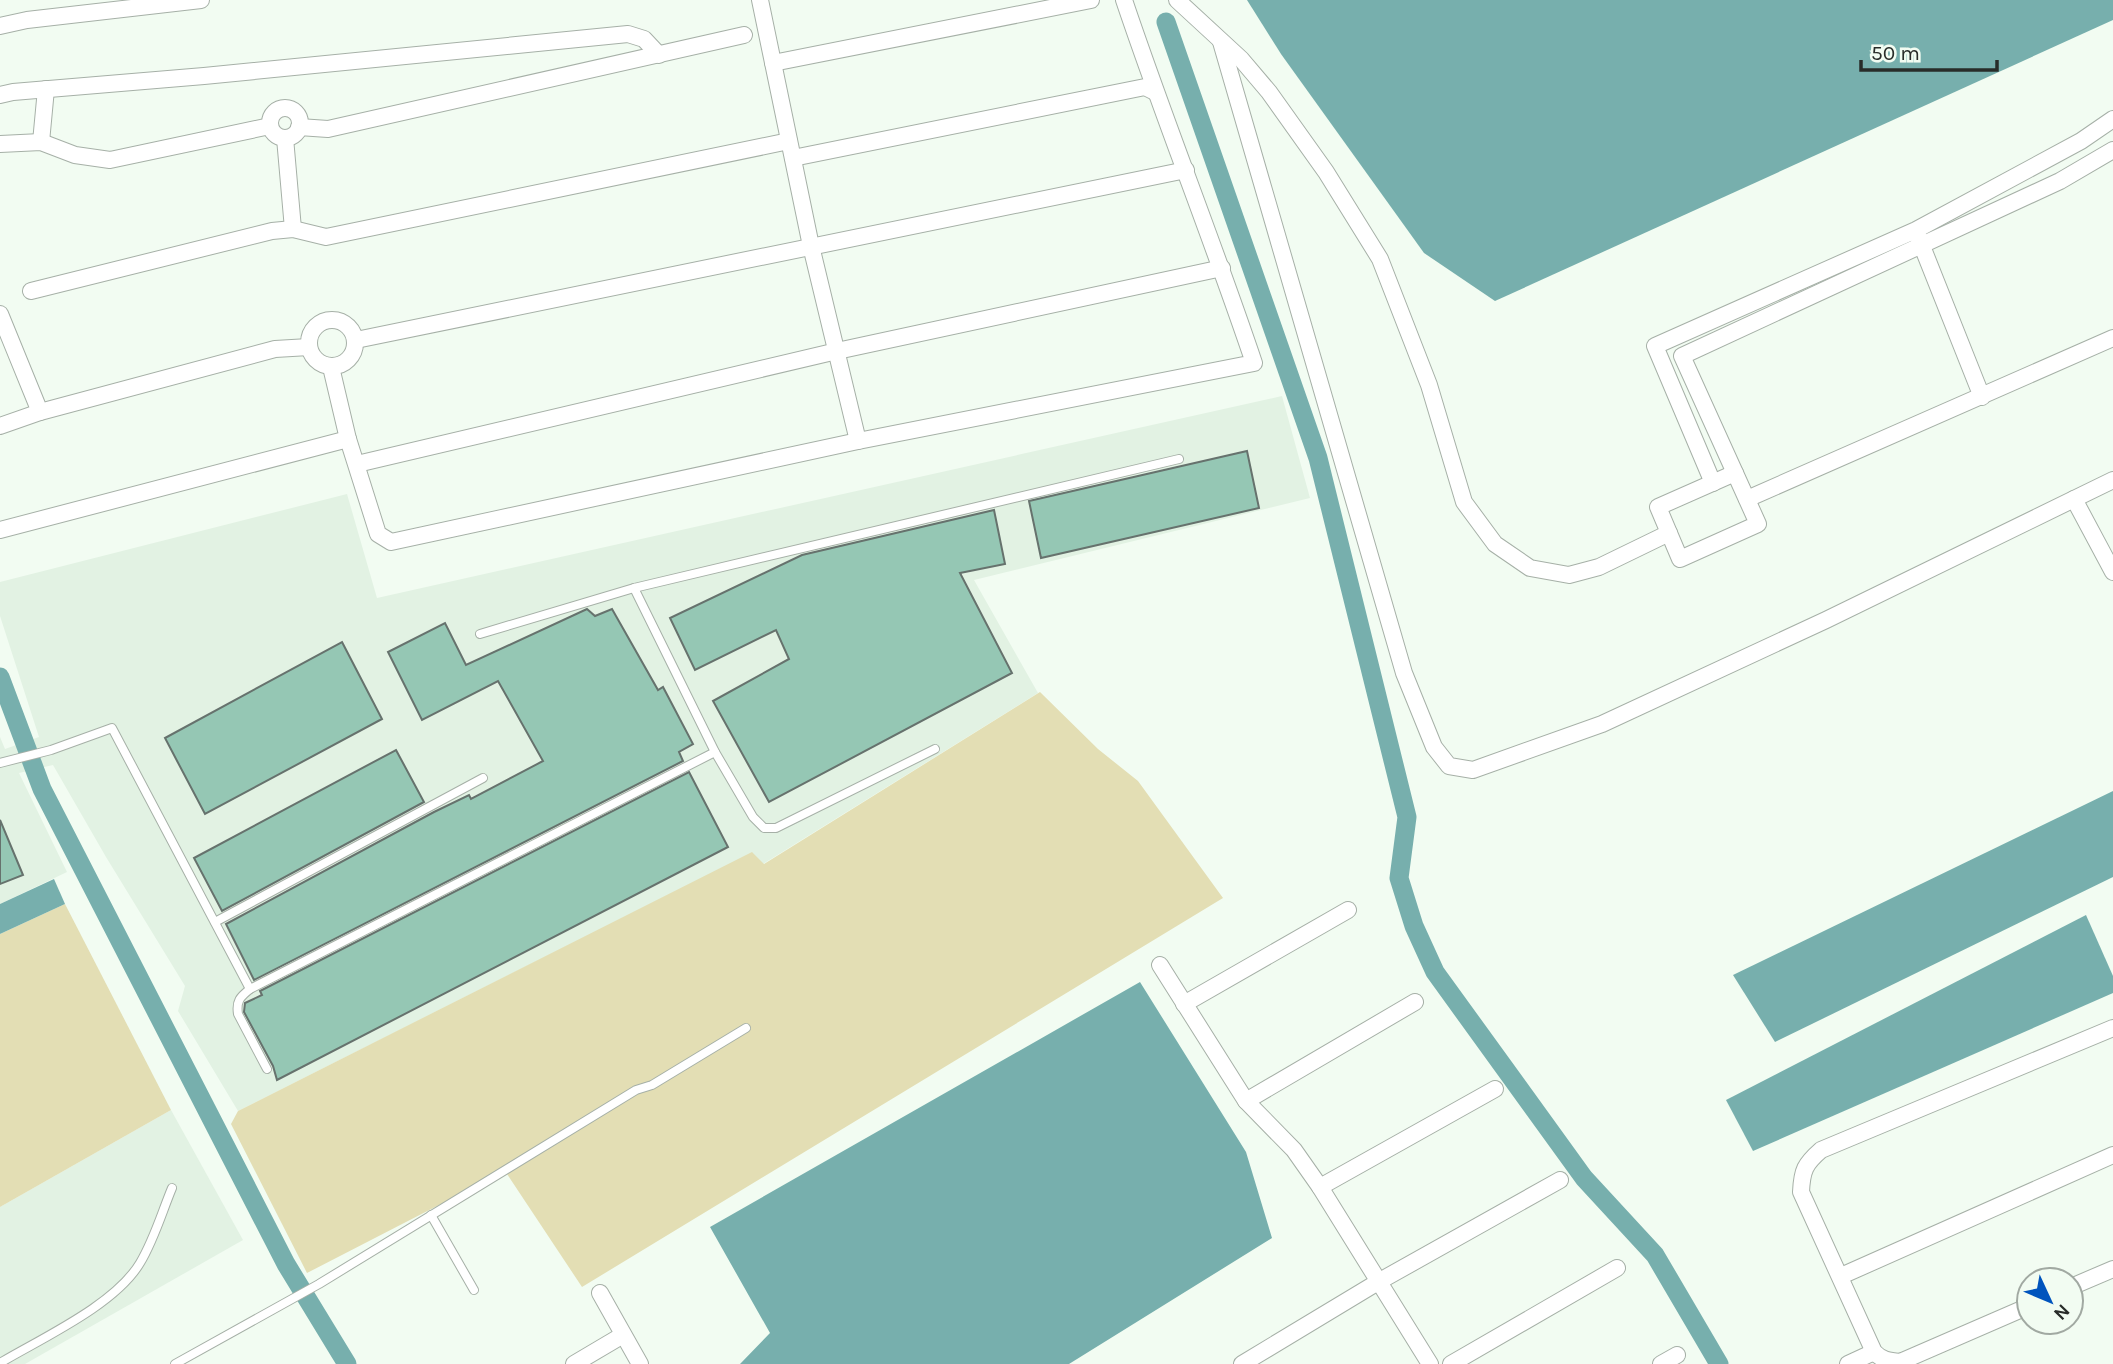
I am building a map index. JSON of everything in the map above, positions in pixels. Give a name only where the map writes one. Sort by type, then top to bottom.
[{"type":"street","points":[[0,26],[27,20],[201,0]]},
{"type":"street","points":[[760,0],[811,246],[858,441]]},
{"type":"street","points":[[773,63],[1091,0]]},
{"type":"street","points":[[331,367],[348,439],[378,534],[391,542],[858,441],[1254,363],[1124,0]]},
{"type":"street","points":[[1177,0],[1241,59],[1269,92],[1326,172],[1380,260],[1429,385],[1464,502],[1495,544],[1530,568],[1569,575],[1599,567],[1669,533]]},
{"type":"street","points":[[0,95],[628,34],[644,38],[659,55]]},
{"type":"street","points":[[299,127],[328,129],[744,35]]},
{"type":"street","points":[[1221,42],[1404,673],[1434,747],[1449,766],[1473,770],[1602,724],[1826,620],[2113,480]]},
{"type":"street","points":[[793,158],[1145,87],[1155,92]]},
{"type":"street","points":[[41,142],[46,89]]},
{"type":"street","points":[[283,109],[299,117],[299,127],[294,135],[285,138],[277,136],[270,126],[271,116],[283,109]]},
{"type":"street","points":[[1735,473],[1658,507],[1680,559],[1758,524],[1747,499],[1682,356],[1919,238],[2113,119]]},
{"type":"street","points":[[0,144],[41,142],[75,155],[110,160],[270,126]]},
{"type":"street","points":[[285,138],[293,229]]},
{"type":"street","points":[[31,291],[272,231],[293,229],[326,237],[789,141]]},
{"type":"street","points":[[1713,483],[1655,346],[2060,181],[2113,150]]},
{"type":"street","points":[[356,340],[1186,170]]},
{"type":"street","points":[[1919,238],[1982,397]]},
{"type":"street","points":[[357,464],[836,351],[1222,268]]},
{"type":"street","points":[[0,314],[40,412]]},
{"type":"street","points":[[334,320],[348,326],[356,340],[355,348],[347,362],[331,367],[316,361],[309,347],[313,331],[325,321],[334,320]]},
{"type":"street","points":[[1687,332],[1693,351]]},
{"type":"street","points":[[1747,499],[2113,338]]},
{"type":"street","points":[[0,426],[40,412],[275,349],[309,347]]},
{"type":"street","points":[[0,530],[348,439]]},
{"type":"street","points":[[2074,499],[2113,572]]},
{"type":"street","points":[[1184,1004],[1348,910]]},
{"type":"street","points":[[1160,965],[1246,1101],[1294,1150],[1320,1187],[1430,1364]]},
{"type":"street","points":[[1246,1101],[1415,1002]]},
{"type":"street","points":[[2015,1312],[1900,1362],[1887,1362],[1874,1352],[1801,1192],[1802,1173],[1810,1160],[1821,1150],[2113,1028]]},
{"type":"street","points":[[1320,1187],[1495,1088]]},
{"type":"street","points":[[1840,1276],[2113,1155]]},
{"type":"street","points":[[1242,1364],[1378,1282],[1560,1180]]},
{"type":"street","points":[[1451,1364],[1617,1268]]},
{"type":"street","points":[[2085,1281],[2113,1269]]},
{"type":"street","points":[[600,1293],[640,1364]]},
{"type":"street","points":[[574,1364],[623,1335]]},
{"type":"street","points":[[1848,1364],[1874,1352]]},
{"type":"street","points":[[1661,1364],[1677,1354]]},
{"type":"lane","points":[[480,634],[634,588],[1179,459]]},
{"type":"lane","points":[[634,588],[715,752],[753,817],[764,828],[776,828],[935,749]]},
{"type":"lane","points":[[0,763],[51,750],[111,728],[250,989]]},
{"type":"lane","points":[[267,1069],[238,1014],[239,998],[250,989],[715,752]]},
{"type":"lane","points":[[215,922],[483,778]]},
{"type":"lane","points":[[176,1364],[319,1283],[636,1090],[652,1085],[746,1028]]},
{"type":"lane","points":[[0,1363],[87,1312],[123,1283],[140,1263],[172,1188]]},
{"type":"lane","points":[[431,1215],[474,1290]]},
{"type":"shaded area","points":[[1282,396],[1310,498],[974,580],[1038,693],[763,864],[752,853],[238,1111],[178,1011],[185,986],[53,765],[19,773],[67,872],[0,904],[0,737],[5,749],[39,737],[0,616],[0,582],[347,494],[377,598]]},
{"type":"shaded area","points":[[1040,692],[1098,749],[1138,781],[1223,898],[582,1287],[505,1171],[307,1273],[231,1124],[238,1111],[752,852],[764,864]]},
{"type":"shaded area","points":[[65,904],[171,1110],[0,1207],[0,934]]},
{"type":"shaded area","points":[[171,1110],[243,1240],[25,1364],[0,1364],[0,1207]]},
{"type":"water","points":[[1247,0],[2113,0],[2113,20],[1495,301],[1424,253],[1281,54]]},
{"type":"water","points":[[2113,791],[2113,877],[1775,1042],[1733,975]]},
{"type":"water","points":[[54,879],[65,904],[0,934],[0,904]]},
{"type":"water","points":[[2086,915],[2113,976],[2113,993],[1753,1151],[1726,1100]]},
{"type":"water","points":[[1140,982],[1246,1152],[1272,1238],[1069,1364],[740,1364],[770,1333],[710,1227]]},
{"type":"building","points":[[1247,451],[1259,508],[1041,558],[1029,501]]},
{"type":"building","points":[[994,510],[1005,564],[960,573],[1012,673],[769,802],[713,701],[789,659],[776,630],[695,670],[670,618],[802,555]]},
{"type":"building","points":[[587,609],[595,616],[612,609],[658,690],[663,687],[693,744],[679,752],[683,761],[254,980],[226,924],[434,812],[469,795],[471,799],[543,761],[498,681],[422,720],[388,652],[445,623],[466,665]]},
{"type":"building","points":[[342,642],[382,719],[205,814],[165,738]]},
{"type":"building","points":[[396,750],[424,802],[222,911],[194,858]]},
{"type":"building","points":[[689,772],[728,847],[277,1080],[273,1066],[244,1012],[245,1003],[262,995],[260,991]]},
{"type":"building","points":[[0,820],[23,875],[0,884]]},
{"type":"waterway","points":[[1166,22],[1318,458],[1407,817],[1399,878],[1414,926],[1435,972],[1584,1178],[1655,1255],[1719,1364]]},
{"type":"waterway","points":[[0,677],[42,789],[286,1264],[347,1364]]}]
